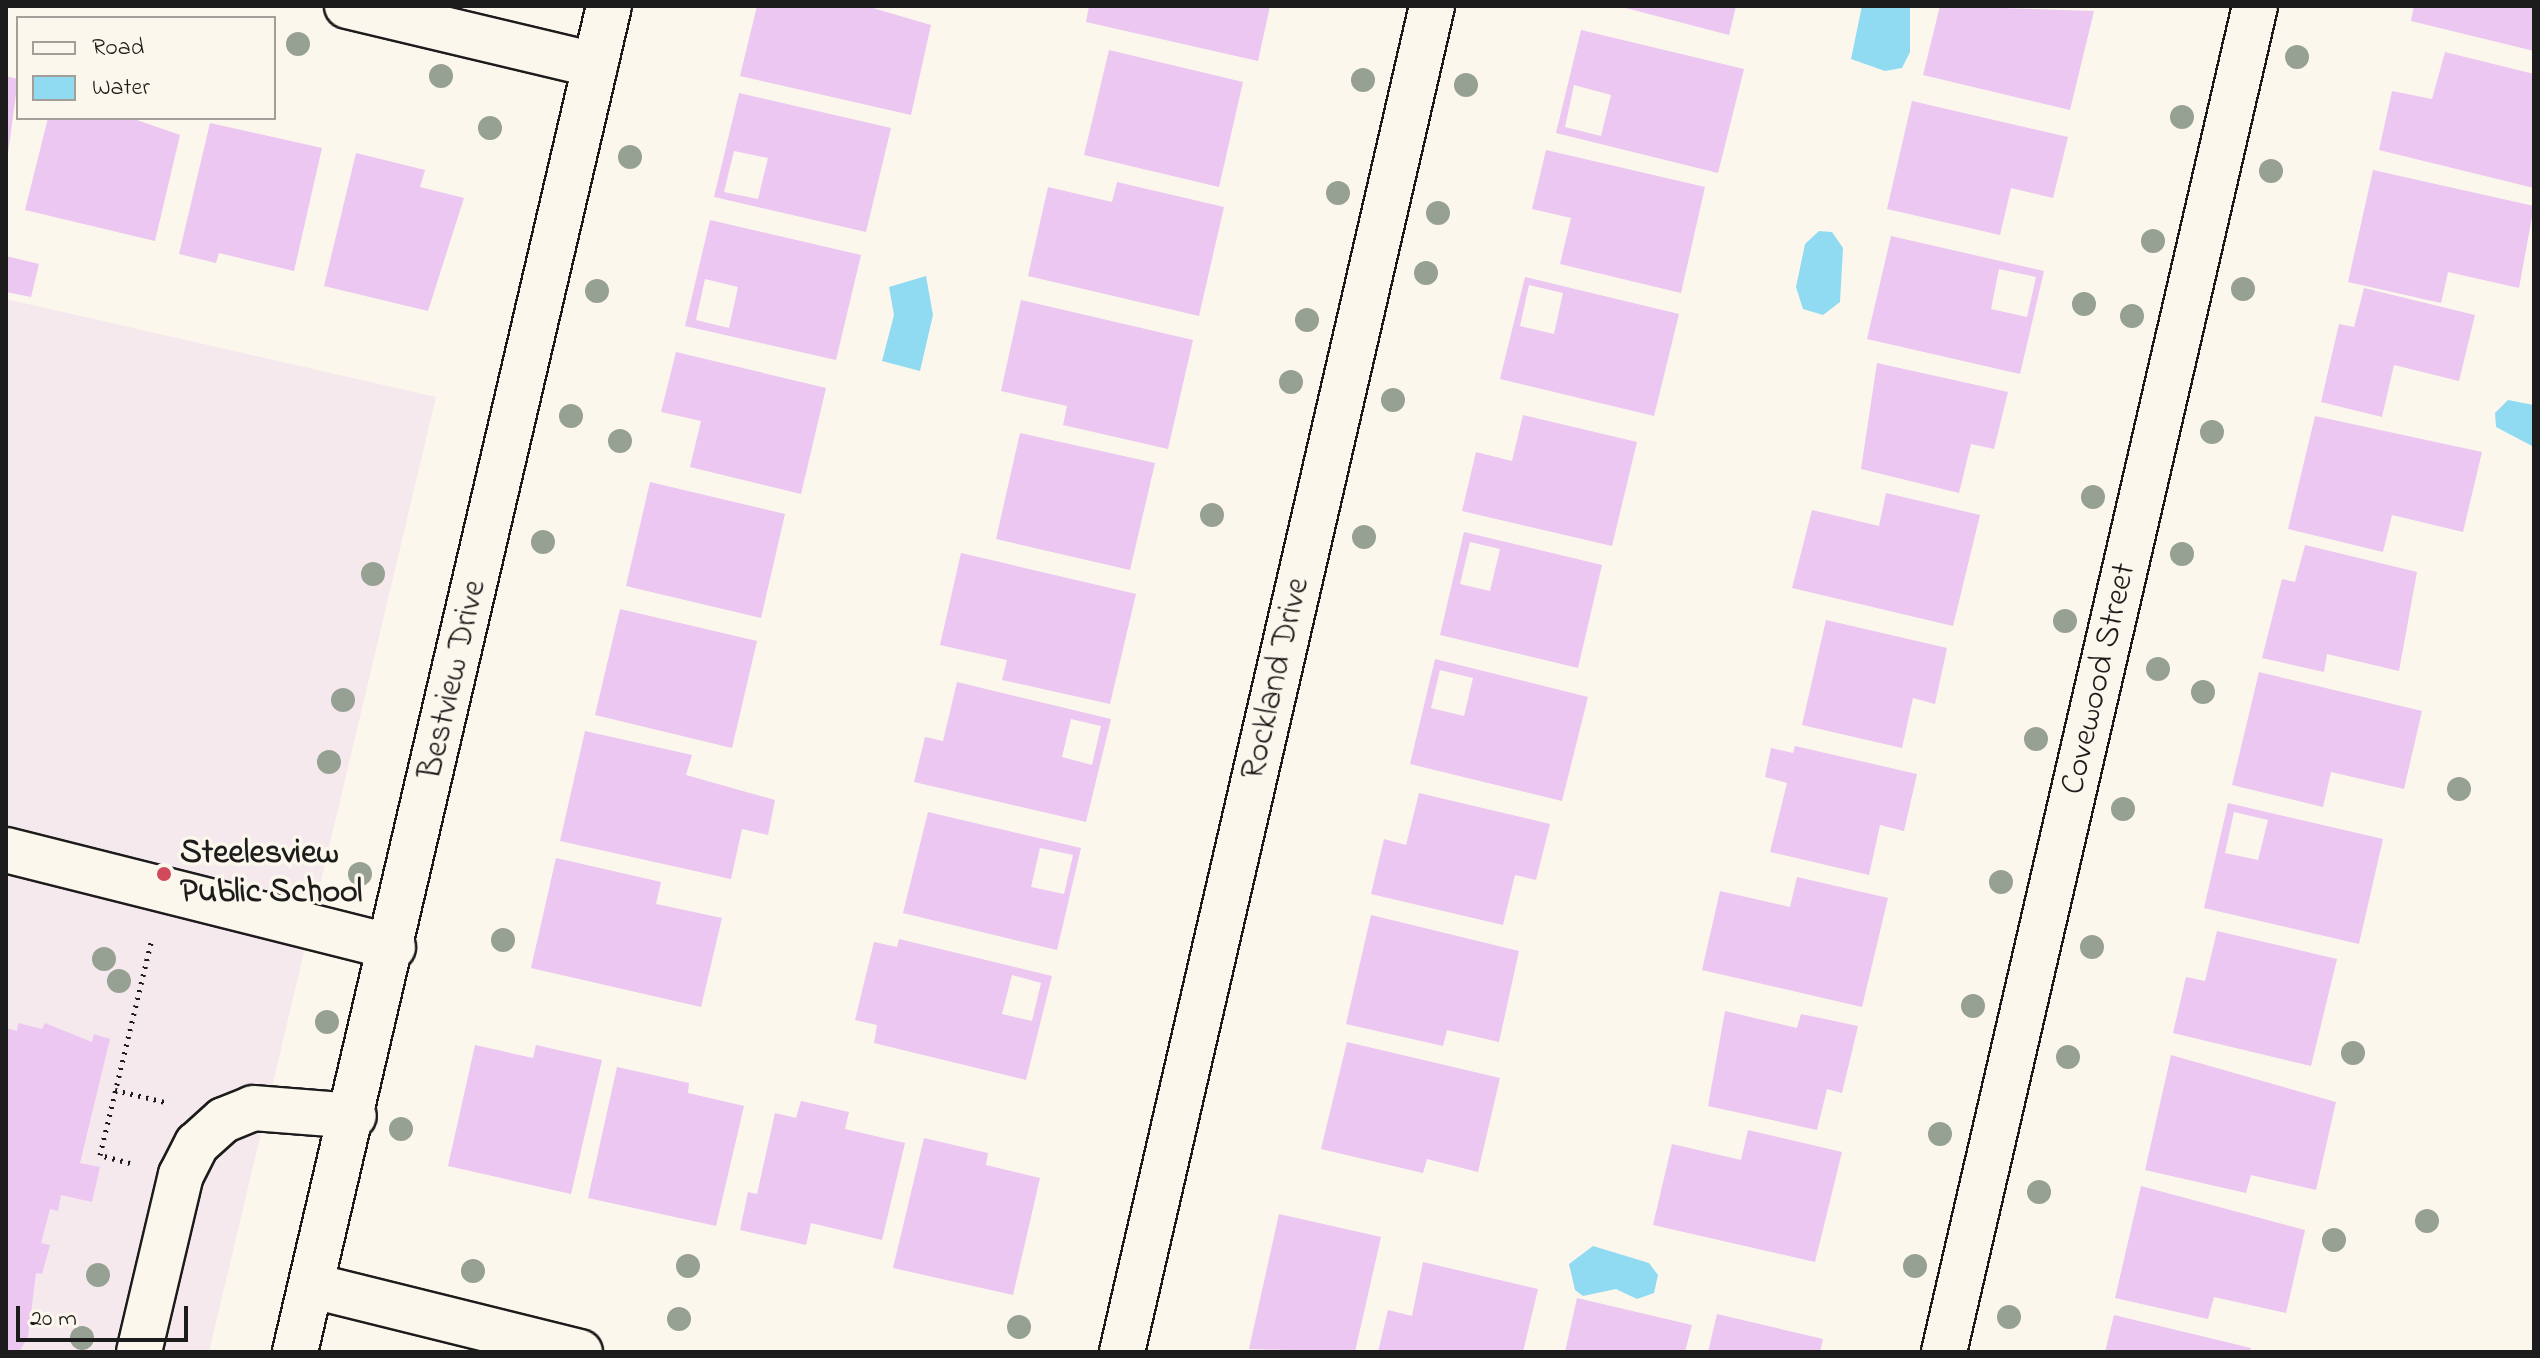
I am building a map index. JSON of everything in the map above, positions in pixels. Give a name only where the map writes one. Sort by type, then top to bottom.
[{"type":"street","points":[[347,6],[595,65]]},
{"type":"street","name":"Bestview Drive","points":[[295,1352],[354,1116],[609,6]]},
{"type":"street","name":"Rockland Drive","points":[[1122,1352],[1432,6]]},
{"type":"street","name":"Covewood Street","points":[[1944,1352],[2255,6]]},
{"type":"street","points":[[6,850],[165,887],[393,947]]},
{"type":"street","points":[[139,1352],[181,1175],[197,1144],[224,1120],[253,1108],[354,1116]]},
{"type":"street","points":[[313,1286],[580,1352]]},
{"type":"path","points":[[100,1155],[165,887]]},
{"type":"path","points":[[115,1090],[168,1103]]},
{"type":"shaded area","name":"Steelesview Public School","points":[[6,299],[436,397],[209,1352],[6,1352]]},
{"type":"water","points":[[1862,6],[1910,6],[1910,52],[1902,68],[1885,71],[1851,59]]},
{"type":"water","points":[[1819,231],[1832,232],[1843,248],[1840,302],[1823,315],[1803,309],[1796,287],[1805,244]]},
{"type":"water","points":[[926,276],[933,315],[920,371],[882,361],[894,315],[889,287]]},
{"type":"water","points":[[2508,400],[2534,405],[2534,447],[2496,427],[2495,413]]},
{"type":"water","points":[[1593,1246],[1649,1263],[1658,1275],[1654,1293],[1637,1299],[1616,1289],[1583,1296],[1575,1290],[1569,1264]]},
{"type":"building","points":[[757,6],[866,6],[931,25],[911,115],[740,76]]},
{"type":"building","points":[[1089,6],[1270,6],[1258,61],[1086,22]]},
{"type":"building","points":[[1618,6],[1736,6],[1729,35]]},
{"type":"building","points":[[1940,6],[2094,11],[2070,110],[1923,75]]},
{"type":"building","points":[[2414,6],[2534,6],[2534,51],[2411,21]]},
{"type":"building","points":[[1581,30],[1744,69],[1718,173],[1556,133]],"holes":[[[1574,85],[1611,95],[1601,136],[1565,127]]]},
{"type":"building","points":[[1109,50],[1243,82],[1219,187],[1084,155]]},
{"type":"building","points":[[2445,52],[2534,74],[2534,188],[2379,150],[2392,91],[2432,99]]},
{"type":"building","points":[[6,76],[16,78],[16,94],[6,161]]},
{"type":"building","points":[[739,93],[891,128],[866,232],[714,197]],"holes":[[[734,151],[768,158],[758,199],[724,192]]]},
{"type":"building","points":[[1912,101],[2068,137],[2053,198],[2011,188],[2000,235],[1887,209]]},
{"type":"building","points":[[48,120],[137,120],[180,135],[155,241],[25,210]]},
{"type":"building","points":[[210,123],[322,148],[294,271],[219,253],[216,263],[179,254]]},
{"type":"building","points":[[1546,150],[1705,187],[1681,293],[1560,264],[1571,218],[1532,209]]},
{"type":"building","points":[[356,153],[425,170],[420,187],[464,198],[428,311],[324,286]]},
{"type":"building","points":[[2373,170],[2534,206],[2519,288],[2448,272],[2441,303],[2348,282]]},
{"type":"building","points":[[1117,182],[1224,207],[1199,316],[1028,276],[1048,187],[1112,202]]},
{"type":"building","points":[[710,220],[861,255],[836,360],[685,326]],"holes":[[[705,279],[738,287],[729,328],[696,320]]]},
{"type":"building","points":[[1891,236],[2044,271],[2020,374],[1867,339]],"holes":[[[1999,269],[2036,277],[2027,317],[1991,309]]]},
{"type":"building","points":[[6,256],[39,264],[31,297],[6,292]]},
{"type":"building","points":[[1525,277],[1679,314],[1654,416],[1500,379]],"holes":[[[1529,285],[1563,293],[1554,334],[1520,326]]]},
{"type":"building","points":[[2364,288],[2475,315],[2459,381],[2394,365],[2382,417],[2321,402],[2339,324],[2354,327]]},
{"type":"building","points":[[1021,300],[1193,340],[1168,449],[1063,425],[1067,406],[1001,391]]},
{"type":"building","points":[[676,352],[826,388],[801,494],[690,467],[701,421],[661,412]]},
{"type":"building","points":[[1877,363],[2008,392],[1994,449],[1971,444],[1959,493],[1861,469]]},
{"type":"building","points":[[1523,415],[1637,442],[1612,546],[1462,511],[1476,452],[1512,461]]},
{"type":"building","points":[[2315,416],[2482,452],[2463,532],[2392,515],[2383,552],[2288,529]]},
{"type":"building","points":[[1020,433],[1155,463],[1130,570],[996,539]]},
{"type":"building","points":[[650,482],[785,514],[761,618],[626,586]]},
{"type":"building","points":[[1886,493],[1980,515],[1953,626],[1792,588],[1812,510],[1879,526]]},
{"type":"building","points":[[1464,532],[1602,565],[1578,668],[1440,635]],"holes":[[[1470,542],[1500,549],[1490,591],[1460,584]]]},
{"type":"building","points":[[2305,545],[2417,572],[2399,671],[2327,654],[2324,672],[2262,658],[2282,579],[2295,582]]},
{"type":"building","points":[[961,553],[1136,594],[1110,704],[1002,680],[1007,660],[940,645]]},
{"type":"building","points":[[620,609],[757,641],[732,748],[595,715]]},
{"type":"building","points":[[1826,620],[1947,648],[1935,704],[1913,698],[1902,748],[1802,725]]},
{"type":"building","points":[[1435,659],[1588,697],[1562,801],[1410,764]],"holes":[[[1440,670],[1473,678],[1464,716],[1431,708]]]},
{"type":"building","points":[[2259,672],[2422,711],[2404,789],[2331,772],[2323,807],[2232,785]]},
{"type":"building","points":[[957,682],[1111,719],[1086,822],[914,782],[925,737],[943,741]],"holes":[[[1071,719],[1101,726],[1092,765],[1062,757]]]},
{"type":"building","points":[[585,731],[692,755],[686,775],[775,800],[768,835],[742,829],[731,879],[560,841]]},
{"type":"building","points":[[1795,746],[1917,774],[1904,831],[1880,825],[1869,875],[1770,852],[1787,783],[1765,777],[1771,748],[1793,753]]},
{"type":"building","points":[[1419,793],[1550,824],[1536,880],[1515,875],[1503,925],[1371,894],[1384,839],[1406,845]]},
{"type":"building","points":[[2228,803],[2383,839],[2359,944],[2204,908]],"holes":[[[2234,812],[2268,820],[2258,860],[2225,853]]]},
{"type":"building","points":[[928,812],[1081,848],[1057,950],[903,913]],"holes":[[[1040,848],[1073,855],[1064,894],[1031,887]]]},
{"type":"building","points":[[556,858],[661,882],[656,904],[722,918],[701,1007],[531,968]]},
{"type":"building","points":[[1797,877],[1888,898],[1862,1007],[1702,970],[1720,891],[1790,907]]},
{"type":"building","points":[[1371,915],[1519,951],[1499,1042],[1447,1030],[1443,1046],[1346,1024]]},
{"type":"building","points":[[2217,931],[2337,959],[2311,1066],[2173,1033],[2186,977],[2205,981]]},
{"type":"building","points":[[899,939],[1052,976],[1026,1080],[874,1043],[877,1025],[855,1020],[874,942],[897,947]],"holes":[[[1012,975],[1041,983],[1032,1021],[1002,1014]]]},
{"type":"building","points":[[1725,1011],[1797,1028],[1801,1014],[1858,1026],[1842,1093],[1827,1089],[1817,1130],[1708,1106]]},
{"type":"building","points":[[18,1023],[42,1029],[45,1023],[92,1042],[94,1034],[110,1039],[80,1163],[100,1167],[92,1202],[61,1195],[58,1211],[50,1209],[41,1243],[50,1245],[42,1274],[36,1273],[28,1337],[19,1352],[6,1352],[6,1028],[17,1031]]},
{"type":"building","points":[[1347,1042],[1500,1078],[1478,1172],[1427,1159],[1423,1173],[1321,1149]]},
{"type":"building","points":[[475,1045],[533,1058],[536,1045],[602,1060],[571,1194],[448,1166]]},
{"type":"building","points":[[2171,1055],[2336,1102],[2316,1190],[2251,1175],[2246,1193],[2145,1170]]},
{"type":"building","points":[[617,1067],[689,1083],[688,1093],[744,1106],[716,1226],[588,1198]]},
{"type":"building","points":[[801,1101],[849,1112],[845,1129],[905,1143],[882,1240],[811,1223],[806,1245],[740,1230],[748,1192],[757,1194],[775,1113],[796,1118]]},
{"type":"building","points":[[1748,1130],[1842,1152],[1815,1262],[1653,1225],[1672,1144],[1741,1160]]},
{"type":"building","points":[[924,1138],[988,1153],[986,1165],[1040,1178],[1013,1295],[893,1268]]},
{"type":"building","points":[[2141,1186],[2305,1230],[2286,1313],[2214,1297],[2208,1319],[2115,1298]]},
{"type":"building","points":[[1279,1214],[1381,1237],[1355,1352],[1249,1349]]},
{"type":"building","points":[[1423,1262],[1538,1289],[1523,1352],[1378,1352],[1388,1310],[1412,1316]]},
{"type":"building","points":[[1577,1298],[1692,1325],[1685,1352],[1565,1352]]},
{"type":"building","points":[[1717,1314],[1823,1339],[1820,1352],[1708,1352]]},
{"type":"building","points":[[2114,1315],[2251,1348],[2250,1352],[2105,1352]]},
{"type":"place","name":"Steelesview Public School","points":[[164,874]]}]
